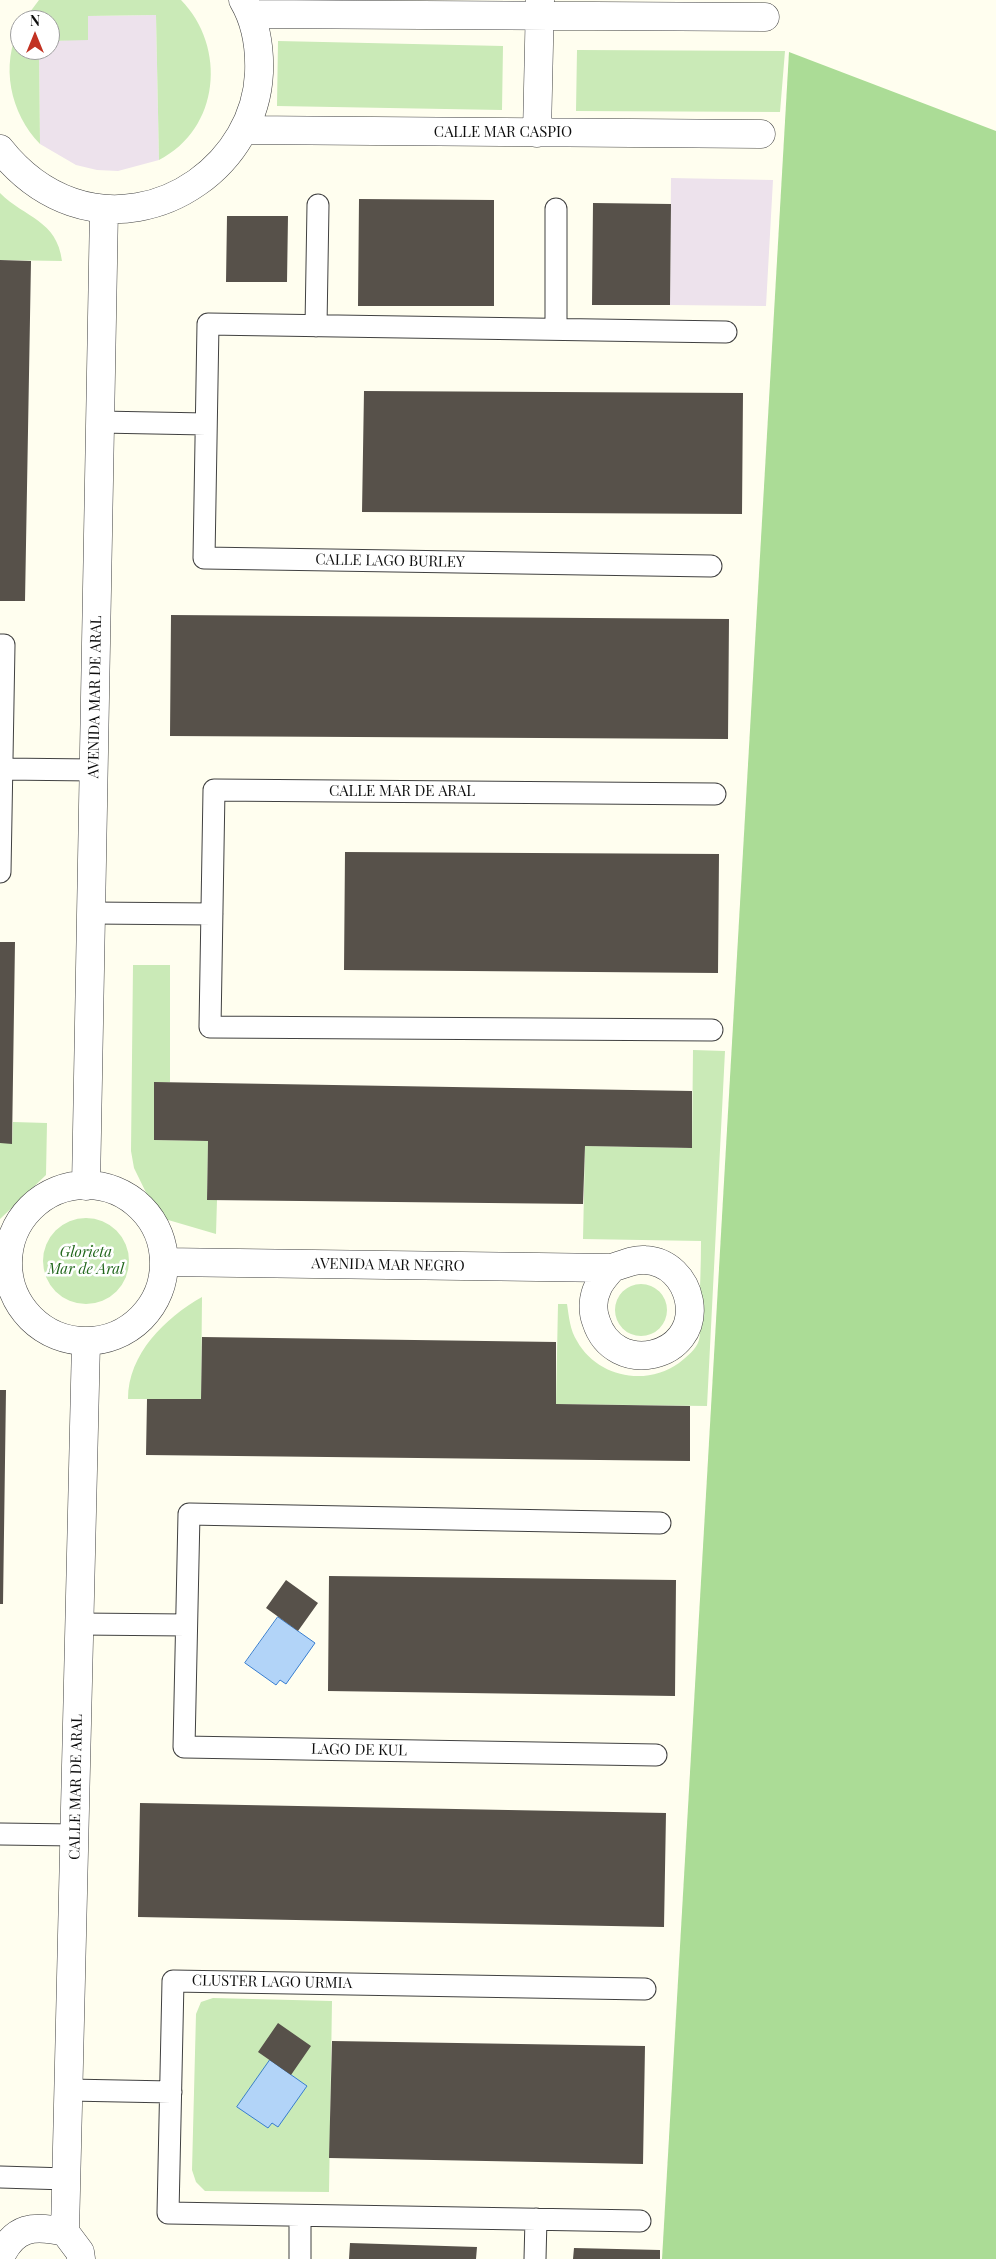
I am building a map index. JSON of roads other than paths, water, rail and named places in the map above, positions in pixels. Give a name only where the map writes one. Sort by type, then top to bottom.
[{"type":"street","points":[[0,149],[15,167],[42,188],[73,202],[104,209],[140,207],[172,198],[202,181],[226,158],[245,130],[258,92],[260,52],[247,7],[540,8],[765,17]]},
{"type":"street","points":[[537,132],[540,8]]},
{"type":"street","name":"CALLE MAR CASPIO","points":[[245,130],[761,134]]},
{"type":"street","name":"AVENIDA MAR DE ARAL","points":[[86,1186],[104,209]]},
{"type":"street","points":[[86,1186],[110,1189],[131,1200],[149,1216],[160,1237],[164,1262],[159,1292],[143,1318],[117,1336],[86,1342],[62,1337],[39,1326],[22,1308],[11,1286],[3,1257],[24,1217],[41,1200],[62,1190],[86,1186]]},
{"type":"street","name":"AVENIDA MAR NEGRO","points":[[164,1262],[612,1268]]},
{"type":"street","name":"CALLE MAR DE ARAL","points":[[66,2232],[86,1342]]},
{"type":"street","points":[[0,2258],[6,2245],[16,2234],[30,2228],[45,2227],[66,2232],[80,2252],[82,2259]]},
{"type":"lane","points":[[316,326],[318,205]]},
{"type":"lane","points":[[556,209],[556,330]]},
{"type":"lane","name":"CALLE LAGO BURLEY","points":[[711,566],[204,558],[208,324],[726,332]]},
{"type":"lane","points":[[100,422],[206,424]]},
{"type":"lane","points":[[0,645],[4,645],[0,872]]},
{"type":"lane","points":[[2,768],[94,770]]},
{"type":"lane","name":"CALLE MAR DE ARAL","points":[[712,1030],[210,1027],[214,790],[715,794]]},
{"type":"lane","points":[[91,912],[212,914]]},
{"type":"lane","name":"LAGO DE KUL","points":[[656,1755],[184,1747],[186,1625],[189,1514],[660,1523]]},
{"type":"lane","points":[[80,1624],[186,1625]]},
{"type":"lane","points":[[0,1834],[75,1835]]},
{"type":"lane","name":"CLUSTER LAGO URMIA","points":[[640,2221],[168,2213],[173,1980],[645,1989]]},
{"type":"lane","points":[[68,2090],[171,2092]]},
{"type":"lane","points":[[0,2177],[67,2179]]},
{"type":"lane","points":[[300,2216],[300,2259]]},
{"type":"lane","points":[[535,2259],[536,2219]]},
{"type":"water","points":[[278,1617],[315,1643],[286,1684],[280,1680],[276,1685],[245,1663]]},
{"type":"water","points":[[270,2060],[307,2086],[278,2127],[272,2123],[268,2128],[237,2107]]},
{"type":"park label","name":"Glorieta Mar de Aral","points":[[86,1260]]}]
